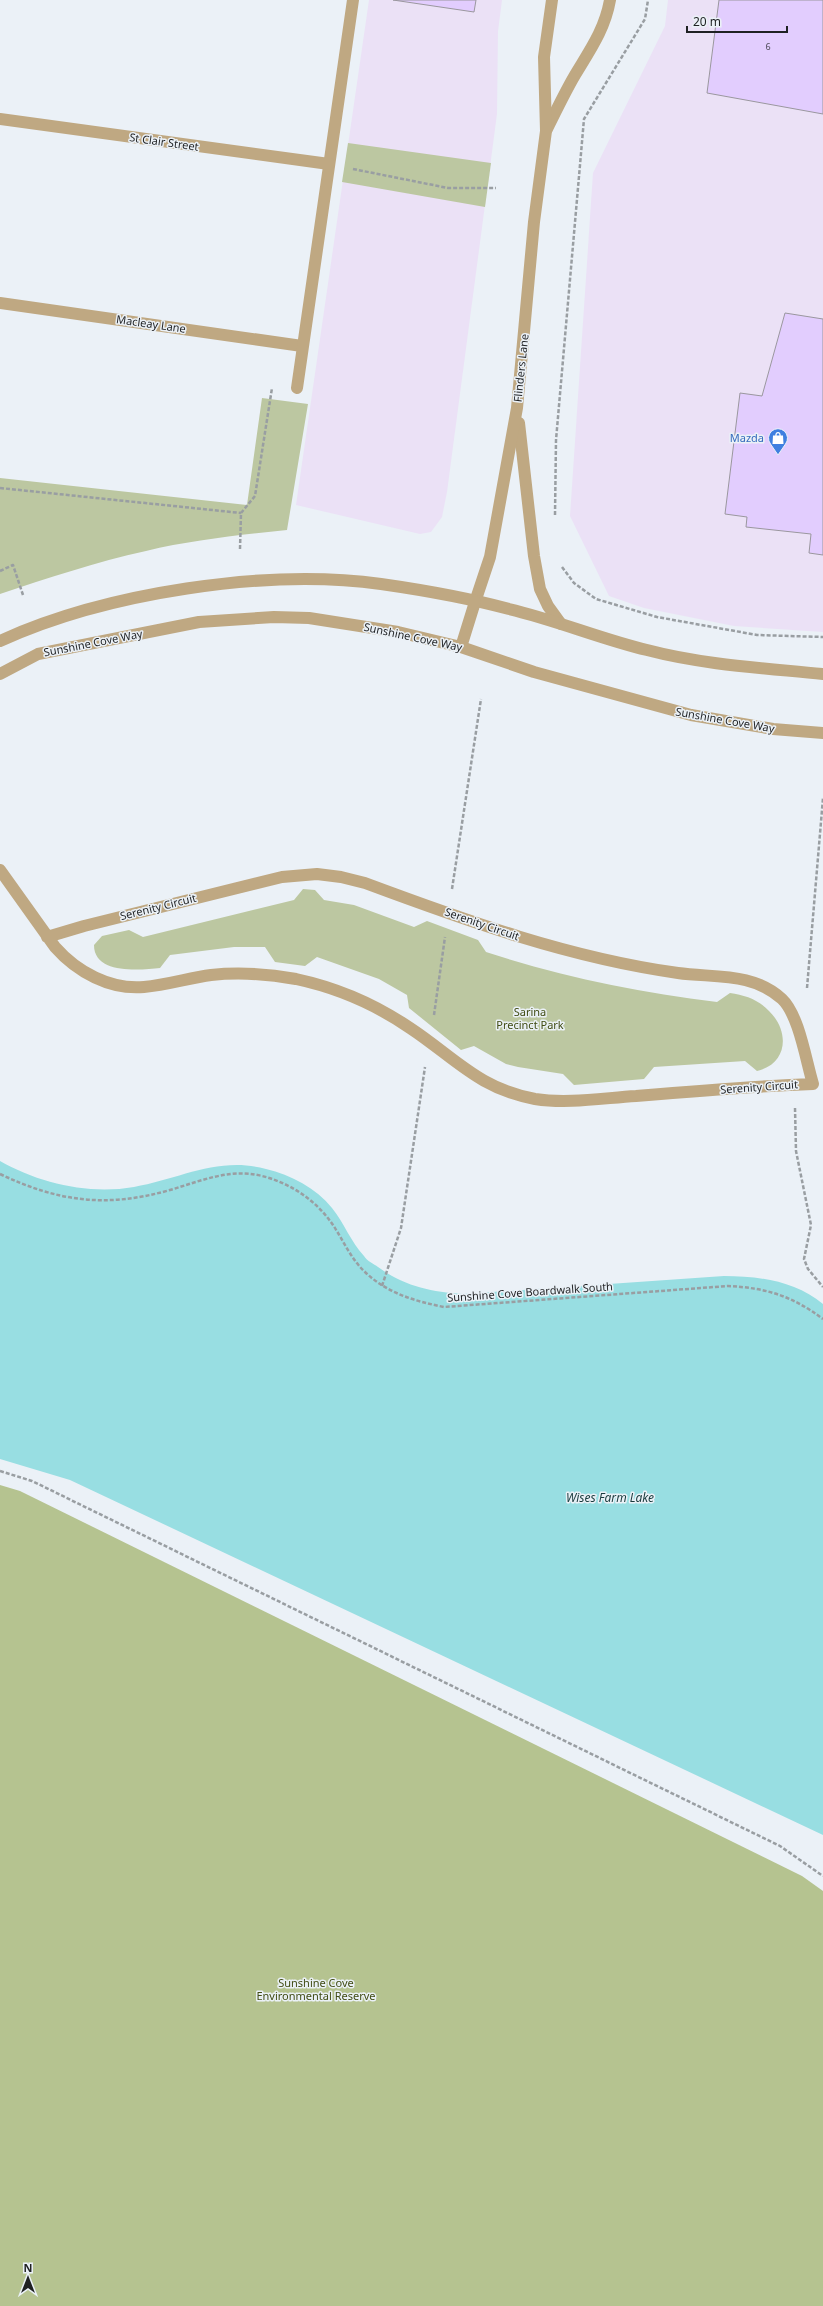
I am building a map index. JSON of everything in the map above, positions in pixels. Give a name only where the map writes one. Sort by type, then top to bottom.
[{"type":"street","points":[[297,388],[352,0]]},
{"type":"street","name":"Flinders Lane","points":[[461,647],[490,557],[517,408],[534,222],[546,131],[544,56],[552,0]]},
{"type":"street","name":"Flinders Lane","points":[[546,131],[576,74],[600,35],[605,23],[610,0]]},
{"type":"street","name":"St Clair Street","points":[[0,119],[328,164]]},
{"type":"street","name":"Macleay Lane","points":[[0,303],[302,346]]},
{"type":"street","points":[[517,408],[529,521],[540,589],[548,606],[561,624]]},
{"type":"street","points":[[0,641],[27,629],[93,608],[163,594],[245,582],[290,580],[373,584],[509,608],[648,651],[726,664],[823,674]]},
{"type":"street","name":"Sunshine Cove Way","points":[[0,674],[38,654],[192,624],[233,619],[274,617],[309,618],[398,632],[461,647],[534,672],[691,715],[773,729],[823,732]]},
{"type":"street","name":"Serenity Circuit","points":[[0,870],[48,937],[59,952],[77,967],[94,977],[117,986],[142,987],[199,977],[228,974],[284,977],[340,991],[372,1005],[412,1029],[460,1067],[490,1084],[516,1094],[542,1100],[570,1101],[818,1083],[791,1012],[782,999],[764,987],[734,977],[679,973],[571,952],[448,913],[351,879],[317,874],[301,874],[267,880],[48,937]]},
{"type":"path","points":[[555,519],[556,440],[584,118],[645,19],[648,0]]},
{"type":"path","points":[[328,164],[448,188],[496,188]]},
{"type":"path","points":[[240,549],[241,513],[255,496],[273,381]]},
{"type":"path","points":[[0,488],[241,513]]},
{"type":"path","points":[[560,560],[562,568],[574,583],[596,599],[657,617],[757,634],[823,637]]},
{"type":"path","points":[[0,571],[13,565],[23,595]]},
{"type":"path","points":[[382,1286],[398,1239],[430,1043],[448,913],[481,699]]},
{"type":"path","points":[[807,988],[823,798]]},
{"type":"path","points":[[788,1085],[795,1101],[796,1150],[810,1218],[810,1232],[804,1259],[808,1269],[823,1287]]},
{"type":"path","name":"Sunshine Cove Boardwalk South","points":[[0,1174],[28,1187],[61,1196],[88,1201],[142,1196],[222,1174],[261,1176],[296,1190],[321,1209],[364,1271],[382,1286],[422,1303],[444,1307],[744,1287],[785,1296],[803,1304],[823,1319]]},
{"type":"path","points":[[0,1471],[39,1484],[780,1846],[823,1876]]},
{"type":"shaded area","points":[[369,0],[502,0],[498,31],[497,114],[447,492],[442,517],[431,532],[420,534],[296,505]]},
{"type":"shaded area","points":[[668,0],[823,0],[823,632],[734,626],[644,608],[609,596],[570,516],[593,173],[665,26]]},
{"type":"green space","points":[[348,143],[491,163],[485,207],[342,182]]},
{"type":"green space","points":[[262,398],[308,404],[287,530],[198,541],[127,555],[54,576],[0,594],[0,478],[247,505]]},
{"type":"green space","name":"Sarina Precinct Park","points":[[303,889],[315,890],[324,900],[354,905],[414,927],[427,921],[478,940],[486,952],[543,969],[600,983],[717,1002],[730,993],[741,995],[761,1004],[776,1019],[783,1037],[780,1054],[775,1061],[767,1067],[757,1071],[745,1061],[654,1067],[644,1079],[574,1085],[563,1074],[506,1064],[474,1046],[461,1050],[409,1008],[407,995],[379,979],[317,957],[305,966],[275,962],[265,947],[234,947],[170,955],[160,968],[131,970],[110,966],[102,962],[96,955],[94,945],[102,936],[129,930],[143,937],[294,900]]},
{"type":"green space","name":"Sunshine Cove Environmental Reserve","points":[[0,1485],[20,1491],[802,1876],[823,1891],[823,2306],[0,2306]]},
{"type":"water","name":"Wises Farm Lake","points":[[0,1161],[15,1169],[47,1181],[82,1188],[99,1189],[134,1187],[215,1167],[232,1165],[266,1169],[285,1175],[302,1183],[311,1188],[326,1201],[359,1251],[369,1261],[398,1279],[418,1287],[440,1292],[463,1294],[737,1276],[776,1281],[789,1285],[812,1296],[823,1304],[823,1835],[70,1480],[0,1459]]},
{"type":"building","points":[[393,0],[476,0],[474,12]]},
{"type":"building","points":[[719,0],[823,0],[823,114],[707,93]]},
{"type":"building","name":"Mazda","points":[[785,313],[823,319],[823,555],[809,553],[811,534],[746,527],[747,517],[725,514],[740,393],[762,396]]},
{"type":"place","name":"Mazda","points":[[778,455]]}]
